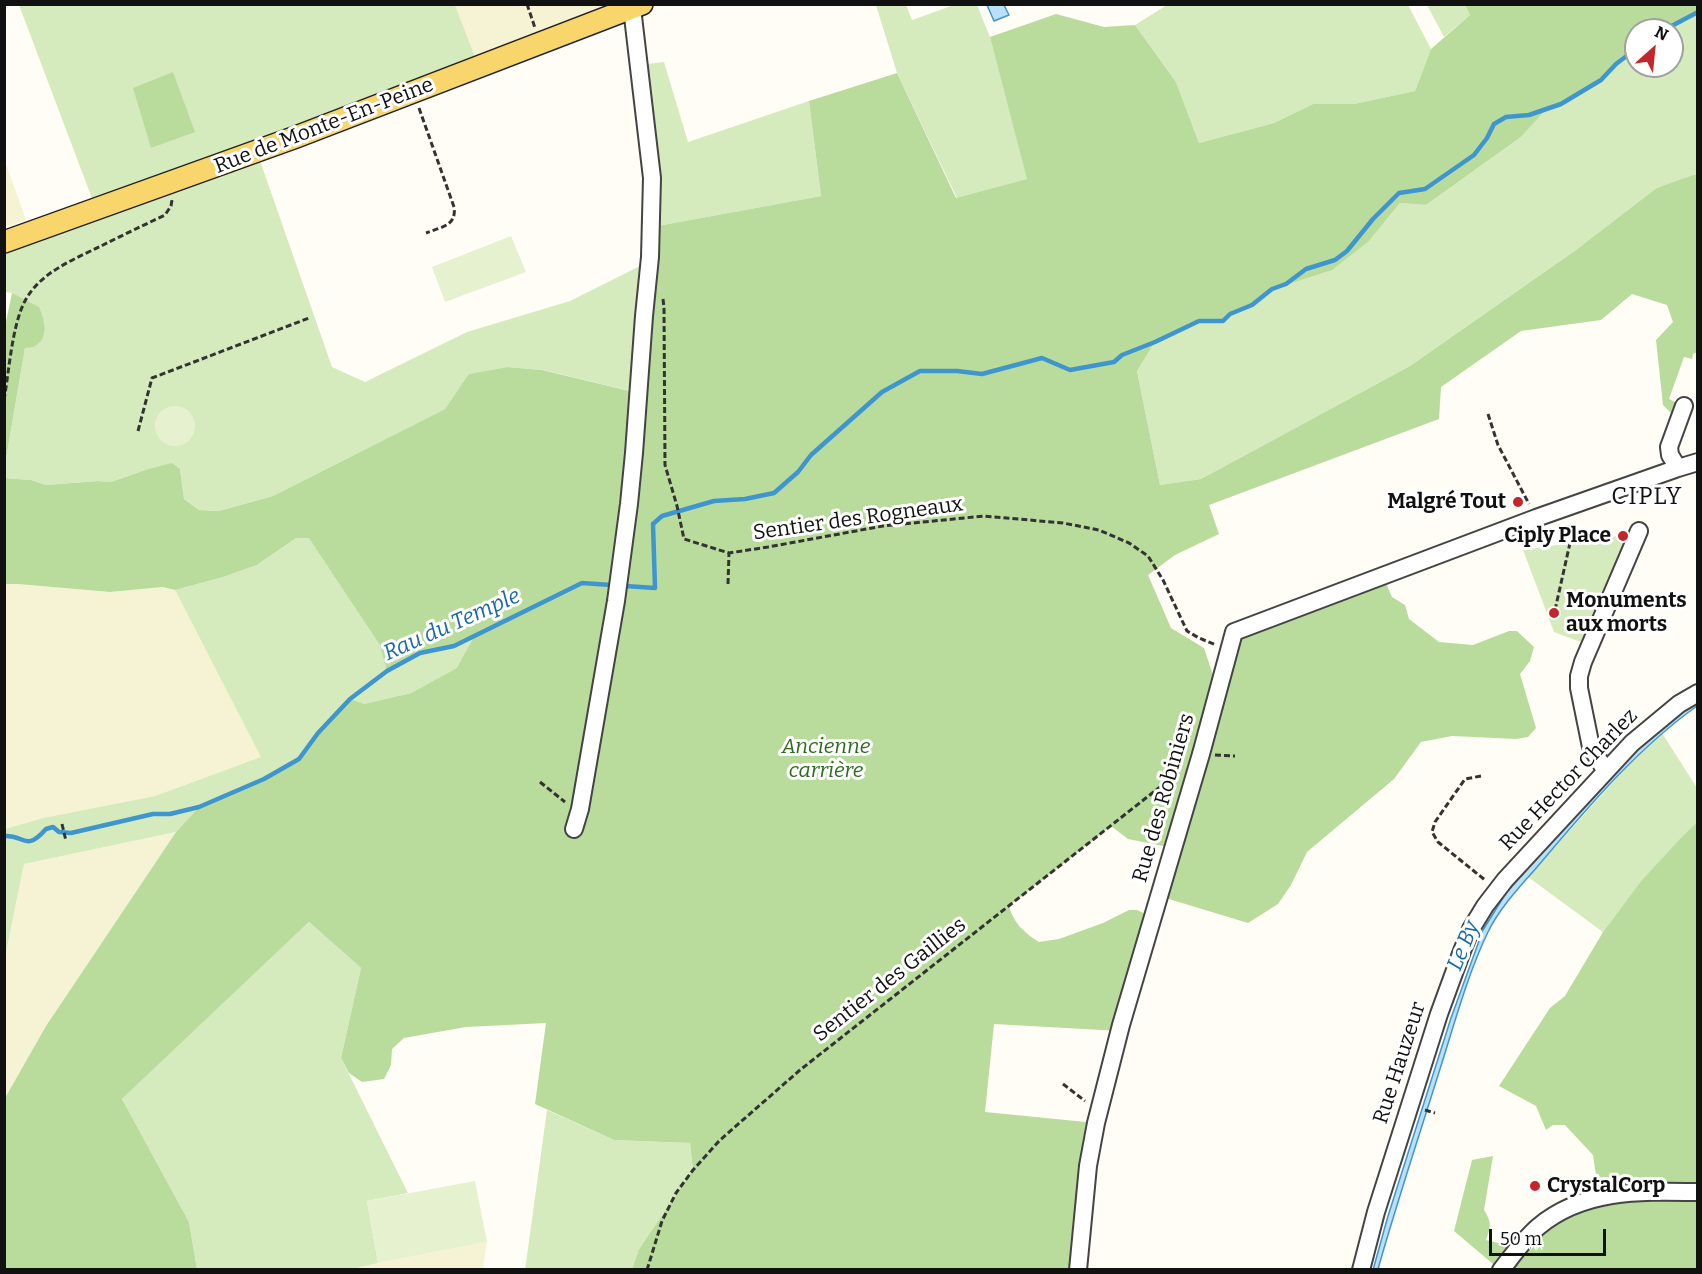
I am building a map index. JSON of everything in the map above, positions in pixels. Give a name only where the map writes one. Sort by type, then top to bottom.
[{"type":"main road","name":"Rue de Monte-En-Peine","points":[[4,242],[171,183],[637,6]]},
{"type":"street","points":[[574,829],[580,809],[616,601],[629,504],[652,227],[652,178],[637,6]]},
{"type":"street","points":[[1678,468],[1670,455],[1669,447],[1684,406]]},
{"type":"street","points":[[1536,518],[1698,462]]},
{"type":"street","name":"Rue des Robiniers","points":[[1078,1269],[1088,1166],[1096,1123],[1127,1004],[1201,754],[1234,632],[1536,518]]},
{"type":"street","points":[[1605,770],[1591,747],[1581,699],[1579,676],[1639,531]]},
{"type":"street","name":"Rue Hector Charlez","points":[[1501,885],[1632,743],[1662,717],[1698,693]]},
{"type":"street","name":"Rue Hauzeur","points":[[1360,1269],[1409,1106],[1454,972],[1472,929],[1485,906],[1501,885]]},
{"type":"street","points":[[1501,1269],[1537,1228],[1573,1205],[1592,1198],[1627,1192],[1698,1192]]},
{"type":"path","points":[[414,92],[455,214],[454,219],[449,223],[426,233]]},
{"type":"path","points":[[4,400],[18,317],[32,290],[61,266],[165,215],[171,206],[171,183]]},
{"type":"path","name":"Sentier des Rogneaux","points":[[662,291],[665,465],[684,539],[729,553],[883,526],[984,516],[1063,522],[1099,530],[1129,543],[1148,556],[1163,580],[1187,631],[1229,649]]},
{"type":"path","points":[[138,431],[152,378],[309,318]]},
{"type":"path","points":[[1488,414],[1498,445],[1536,518]]},
{"type":"path","points":[[1555,610],[1570,543]]},
{"type":"path","points":[[728,584],[729,553]]},
{"type":"path","name":"Sentier des Gaillies","points":[[647,1269],[662,1221],[676,1193],[720,1140],[800,1070],[1201,754]]},
{"type":"path","points":[[1481,776],[1465,779],[1435,822],[1432,832],[1438,842],[1501,885]]},
{"type":"path","points":[[540,782],[563,802],[580,809]]},
{"type":"path","points":[[62,824],[66,841]]},
{"type":"path","points":[[1062,1084],[1083,1099]]},
{"type":"shaded area","points":[[630,4],[479,67],[455,5]]},
{"type":"shaded area","points":[[5,161],[26,220],[4,227]]},
{"type":"shaded area","points":[[4,584],[110,592],[164,587],[175,590],[262,757],[155,796],[43,818],[5,829]]},
{"type":"shaded area","points":[[176,832],[46,1026],[5,1100],[5,958],[24,864]]},
{"type":"shaded area","points":[[487,1242],[483,1269],[348,1270],[378,1263]]},
{"type":"green space","points":[[19,5],[455,5],[479,67],[257,152],[332,367],[365,382],[467,332],[570,301],[644,264],[639,393],[543,370],[507,367],[470,374],[445,409],[273,496],[219,511],[199,510],[184,499],[180,469],[145,470],[111,482],[46,485],[31,480],[5,478],[5,465],[25,348],[12,293],[5,292],[4,242],[96,209]]},
{"type":"green space","points":[[876,5],[906,5],[912,20],[954,5],[977,5],[990,37],[1028,179],[957,198],[897,73]]},
{"type":"green space","points":[[1167,5],[1408,5],[1431,49],[1415,91],[1354,104],[1313,104],[1274,123],[1199,143],[1176,82],[1135,25]]},
{"type":"green space","points":[[1427,5],[1465,5],[1470,15],[1444,37]]},
{"type":"green space","name":"Ancienne carrière","points":[[1465,5],[1697,5],[1697,14],[1684,19],[1624,18],[1624,58],[1601,80],[1545,111],[1521,137],[1426,205],[1400,203],[1369,241],[1332,270],[1273,289],[1252,305],[1230,314],[1223,321],[1199,321],[1155,342],[1137,371],[1160,485],[1201,479],[1410,366],[1576,250],[1657,188],[1697,175],[1697,352],[1693,354],[1692,359],[1684,357],[1669,399],[1681,405],[1678,414],[1671,413],[1663,405],[1656,340],[1673,322],[1667,305],[1632,294],[1601,320],[1521,331],[1441,387],[1439,419],[1209,505],[1219,534],[1175,555],[1148,575],[1171,628],[1204,648],[1215,681],[1234,632],[1383,576],[1392,597],[1405,605],[1409,619],[1439,642],[1473,645],[1509,631],[1517,631],[1534,647],[1530,661],[1520,674],[1536,728],[1528,737],[1516,739],[1452,736],[1421,742],[1394,779],[1307,852],[1291,885],[1278,904],[1248,923],[1159,896],[1173,848],[1128,839],[1111,826],[1009,906],[1020,927],[1039,942],[1059,939],[1103,923],[1129,910],[1137,910],[1152,917],[1120,1031],[994,1024],[985,1112],[1096,1123],[1078,1269],[632,1269],[639,1249],[693,1170],[690,1143],[614,1140],[535,1104],[546,1023],[466,1027],[404,1038],[392,1049],[391,1065],[384,1079],[362,1082],[349,1073],[341,1058],[361,968],[309,922],[122,1099],[189,1222],[197,1269],[5,1269],[4,1100],[46,1026],[176,832],[199,807],[264,779],[299,759],[318,732],[350,699],[364,704],[411,693],[457,668],[473,638],[454,646],[420,653],[387,671],[380,645],[309,538],[296,538],[257,565],[175,590],[163,587],[110,592],[5,584],[5,478],[31,480],[46,485],[111,482],[172,463],[180,469],[184,499],[199,510],[219,511],[273,496],[445,409],[469,374],[507,367],[542,370],[638,393],[652,227],[821,196],[809,101],[897,73],[956,198],[1027,179],[990,37],[1056,14],[1104,27],[1135,25],[1176,82],[1199,143],[1274,123],[1313,104],[1354,104],[1415,91],[1431,49],[1470,15]]},
{"type":"green space","points":[[1697,14],[1697,175],[1657,189],[1576,250],[1410,366],[1201,479],[1160,485],[1137,371],[1155,342],[1199,321],[1223,321],[1230,314],[1272,289],[1369,241],[1400,203],[1426,205],[1521,137],[1545,111],[1601,80],[1624,58],[1624,78],[1684,78],[1684,19]]},
{"type":"green space","points":[[664,62],[688,142],[809,101],[821,196],[652,227],[639,65]]},
{"type":"green space","points":[[173,72],[195,132],[151,148],[133,88]]},
{"type":"green space","points":[[511,236],[526,272],[445,302],[432,267]]},
{"type":"green space","points":[[12,293],[39,307],[43,317],[44,333],[40,343],[34,347],[25,348],[5,465],[4,331]]},
{"type":"green space","points":[[175,406],[183,407],[189,412],[194,418],[194,434],[189,440],[183,445],[175,446],[167,445],[161,440],[156,434],[155,426],[156,418],[161,412],[167,407]]},
{"type":"green space","points":[[1632,534],[1581,642],[1554,632],[1523,550]]},
{"type":"green space","points":[[296,538],[310,538],[381,645],[387,671],[420,653],[454,646],[473,637],[458,668],[411,693],[364,704],[318,732],[299,759],[264,779],[199,807],[176,832],[24,864],[5,958],[5,829],[43,818],[155,796],[261,757],[175,590],[257,565]]},
{"type":"green space","points":[[1662,733],[1697,788],[1697,822],[1644,878],[1603,932],[1528,877],[1625,769]]},
{"type":"green space","points":[[1697,822],[1697,1269],[1499,1269],[1454,1231],[1472,1160],[1493,1156],[1484,1210],[1490,1225],[1486,1240],[1518,1248],[1528,1237],[1609,1194],[1597,1182],[1593,1155],[1565,1125],[1553,1125],[1546,1130],[1536,1106],[1499,1086],[1550,1008],[1565,996],[1603,932],[1642,880]]},
{"type":"green space","points":[[309,922],[361,968],[341,1058],[408,1193],[367,1201],[378,1263],[348,1270],[197,1269],[189,1222],[122,1099]]},
{"type":"green space","points":[[547,1110],[614,1140],[690,1143],[693,1170],[639,1249],[632,1269],[525,1270]]},
{"type":"green space","points":[[475,1181],[487,1242],[378,1263],[367,1201]]},
{"type":"water","points":[[987,5],[1004,5],[1009,15],[994,21]]},
{"type":"water","points":[[1697,699],[1697,706],[1655,740],[1597,798],[1513,894],[1493,922],[1468,982],[1378,1269],[1373,1270],[1451,1018],[1483,930],[1506,893],[1620,765],[1651,734]]},
{"type":"waterway","name":"Rau du Temple","points":[[1684,19],[1698,12]]},
{"type":"waterway","name":"Rau du Temple","points":[[4,836],[29,841],[53,827],[59,832],[71,833],[153,814],[170,814],[199,807],[264,779],[299,759],[318,733],[350,699],[387,671],[420,653],[454,646],[582,583],[655,588],[653,524],[662,516],[714,501],[745,499],[774,493],[798,472],[811,455],[882,392],[920,371],[982,374],[1042,358],[1070,370],[1114,362],[1122,355],[1199,321],[1223,321],[1230,314],[1252,305],[1272,289],[1286,284],[1306,269],[1335,260],[1347,251],[1373,219],[1399,193],[1425,189],[1474,155],[1494,124],[1506,117],[1529,115],[1561,104],[1601,80],[1624,58]]},
{"type":"place","name":"Malgré Tout","points":[[1518,502]]},
{"type":"place","name":"Ciply Place","points":[[1623,536]]},
{"type":"place","name":"Monuments aux morts","points":[[1554,613]]},
{"type":"place","name":"CrystalCorp","points":[[1535,1186]]},
{"type":"district","name":"CIPLY","points":[[1647,497]]},
{"type":"water label","name":"Le By","points":[[1464,946]]}]
